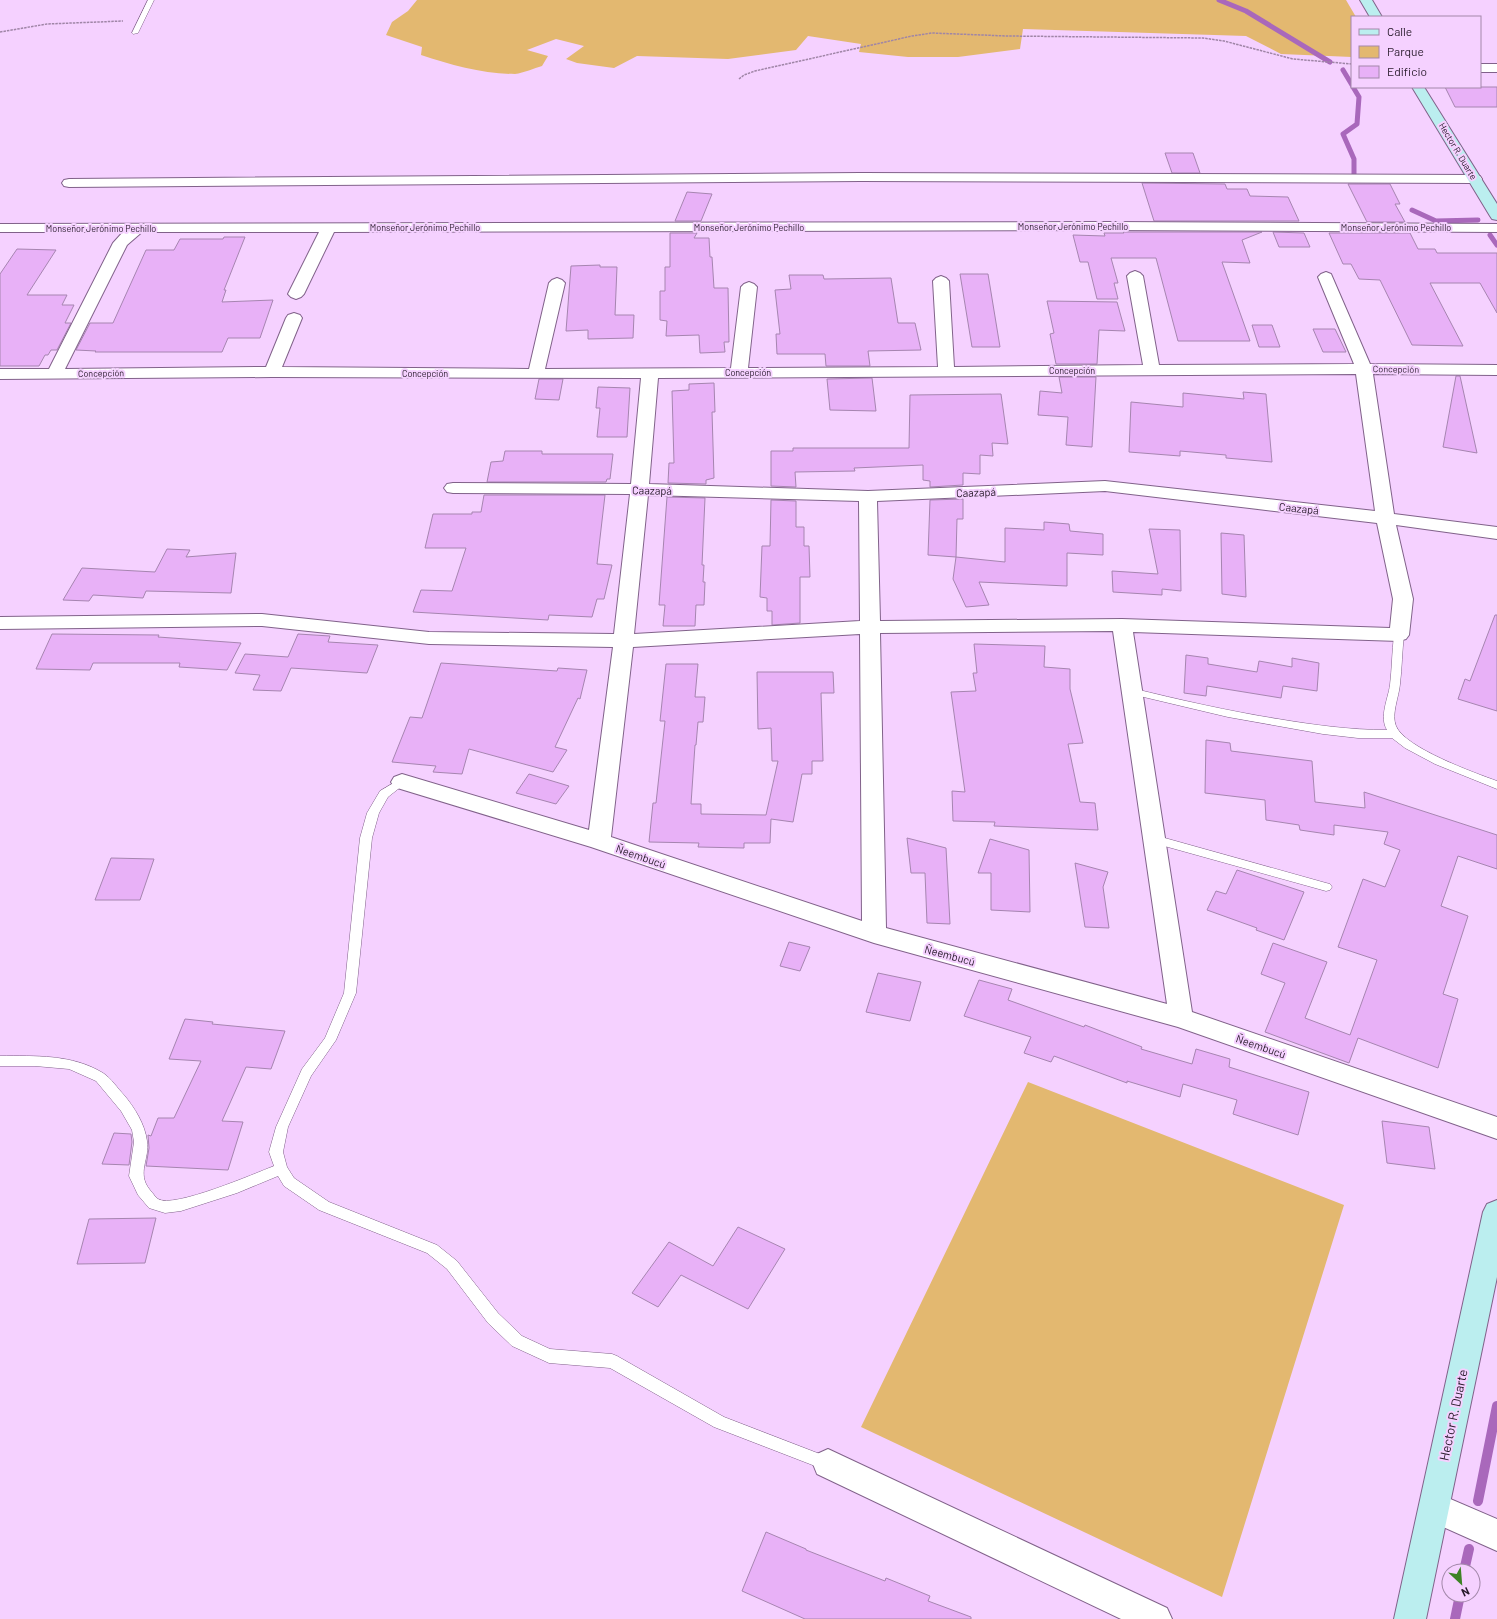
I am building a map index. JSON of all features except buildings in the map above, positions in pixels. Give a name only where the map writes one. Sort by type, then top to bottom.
[{"type":"street","points":[[1366,0],[1375,16]]},
{"type":"street","points":[[1481,68],[1497,68]]},
{"type":"street","name":"Hector R. Duarte","points":[[1419,88],[1474,179],[1495,209]]},
{"type":"street","points":[[68,183],[854,177],[1474,179]]},
{"type":"street","name":"Monseñor Jerónimo Pechillo","points":[[0,228],[1108,226],[1497,228]]},
{"type":"street","points":[[55,374],[120,243],[140,227]]},
{"type":"street","points":[[296,294],[329,227]]},
{"type":"street","points":[[1135,276],[1152,370]]},
{"type":"street","points":[[0,623],[262,620],[428,638],[625,641],[870,627],[1122,625],[1399,635],[1403,599],[1385,518],[1364,369],[1326,277]]},
{"type":"street","points":[[941,281],[946,371]]},
{"type":"street","points":[[536,374],[557,283]]},
{"type":"street","points":[[739,372],[750,286]]},
{"type":"street","points":[[272,372],[294,318]]},
{"type":"street","name":"Concepción","points":[[0,374],[272,372],[536,374],[1364,369],[1497,370]]},
{"type":"street","points":[[599,841],[625,641],[641,489],[650,373]]},
{"type":"street","name":"Caazapá","points":[[453,488],[641,489],[868,496],[1105,486],[1385,518],[1497,533]]},
{"type":"street","points":[[868,496],[874,934]]},
{"type":"street","points":[[1122,625],[1181,1018]]},
{"type":"street","name":"Ñeembucú","points":[[402,782],[599,841],[874,934],[1181,1018],[1497,1128]]},
{"type":"street","name":"Hector R. Duarte","points":[[1410,1619],[1497,1212]]},
{"type":"street","points":[[828,1464],[1156,1619]]},
{"type":"street","points":[[1434,1507],[1497,1535]]},
{"type":"lane","points":[[135,33],[151,0]]},
{"type":"lane","points":[[1399,635],[1395,685],[1390,717],[1391,727],[1394,734],[1417,750],[1439,761],[1469,775],[1497,785]]},
{"type":"lane","points":[[1131,691],[1228,714],[1323,730],[1358,734],[1394,734]]},
{"type":"lane","points":[[402,782],[384,794],[373,813],[366,838],[350,993],[330,1040],[306,1073],[282,1127],[276,1152],[281,1169],[289,1182],[324,1206],[432,1249],[452,1266],[493,1318],[517,1341],[549,1356],[612,1361],[719,1422],[828,1464]]},
{"type":"lane","points":[[1154,839],[1326,887]]},
{"type":"lane","points":[[0,1060],[70,1064],[100,1077],[126,1107],[138,1129],[140,1142],[136,1176],[143,1192],[154,1204],[165,1208],[181,1205],[232,1189],[281,1169]]},
{"type":"path","points":[[0,32],[47,24],[141,21]]},
{"type":"path","points":[[740,79],[744,75],[755,71],[912,36],[932,33],[1007,36],[1203,38],[1223,40],[1286,57],[1324,63],[1351,64]]},
{"type":"green space","points":[[417,0],[1346,0],[1355,16],[1351,16],[1351,57],[1281,54],[1246,36],[1023,29],[1020,49],[958,57],[908,57],[859,52],[861,44],[808,36],[796,50],[728,59],[637,56],[614,68],[577,63],[566,59],[584,46],[556,39],[527,50],[548,56],[542,66],[522,73],[503,74],[480,71],[432,59],[421,55],[422,47],[386,35],[392,22],[408,11]]},
{"type":"green space","points":[[1028,1082],[1344,1205],[1222,1597],[861,1427]]},
{"type":"waterway","points":[[1219,0],[1246,11],[1330,62]]},
{"type":"waterway","points":[[1343,70],[1351,83]]},
{"type":"waterway","points":[[1354,88],[1359,97],[1357,124],[1343,134],[1354,159],[1354,174]]},
{"type":"waterway","points":[[1412,210],[1436,221],[1478,220]]},
{"type":"waterway","points":[[1490,235],[1497,245]]},
{"type":"waterway","points":[[1478,1501],[1497,1406]]},
{"type":"waterway","points":[[1466,1563],[1469,1549]]},
{"type":"waterway","points":[[1455,1619],[1458,1603]]}]
